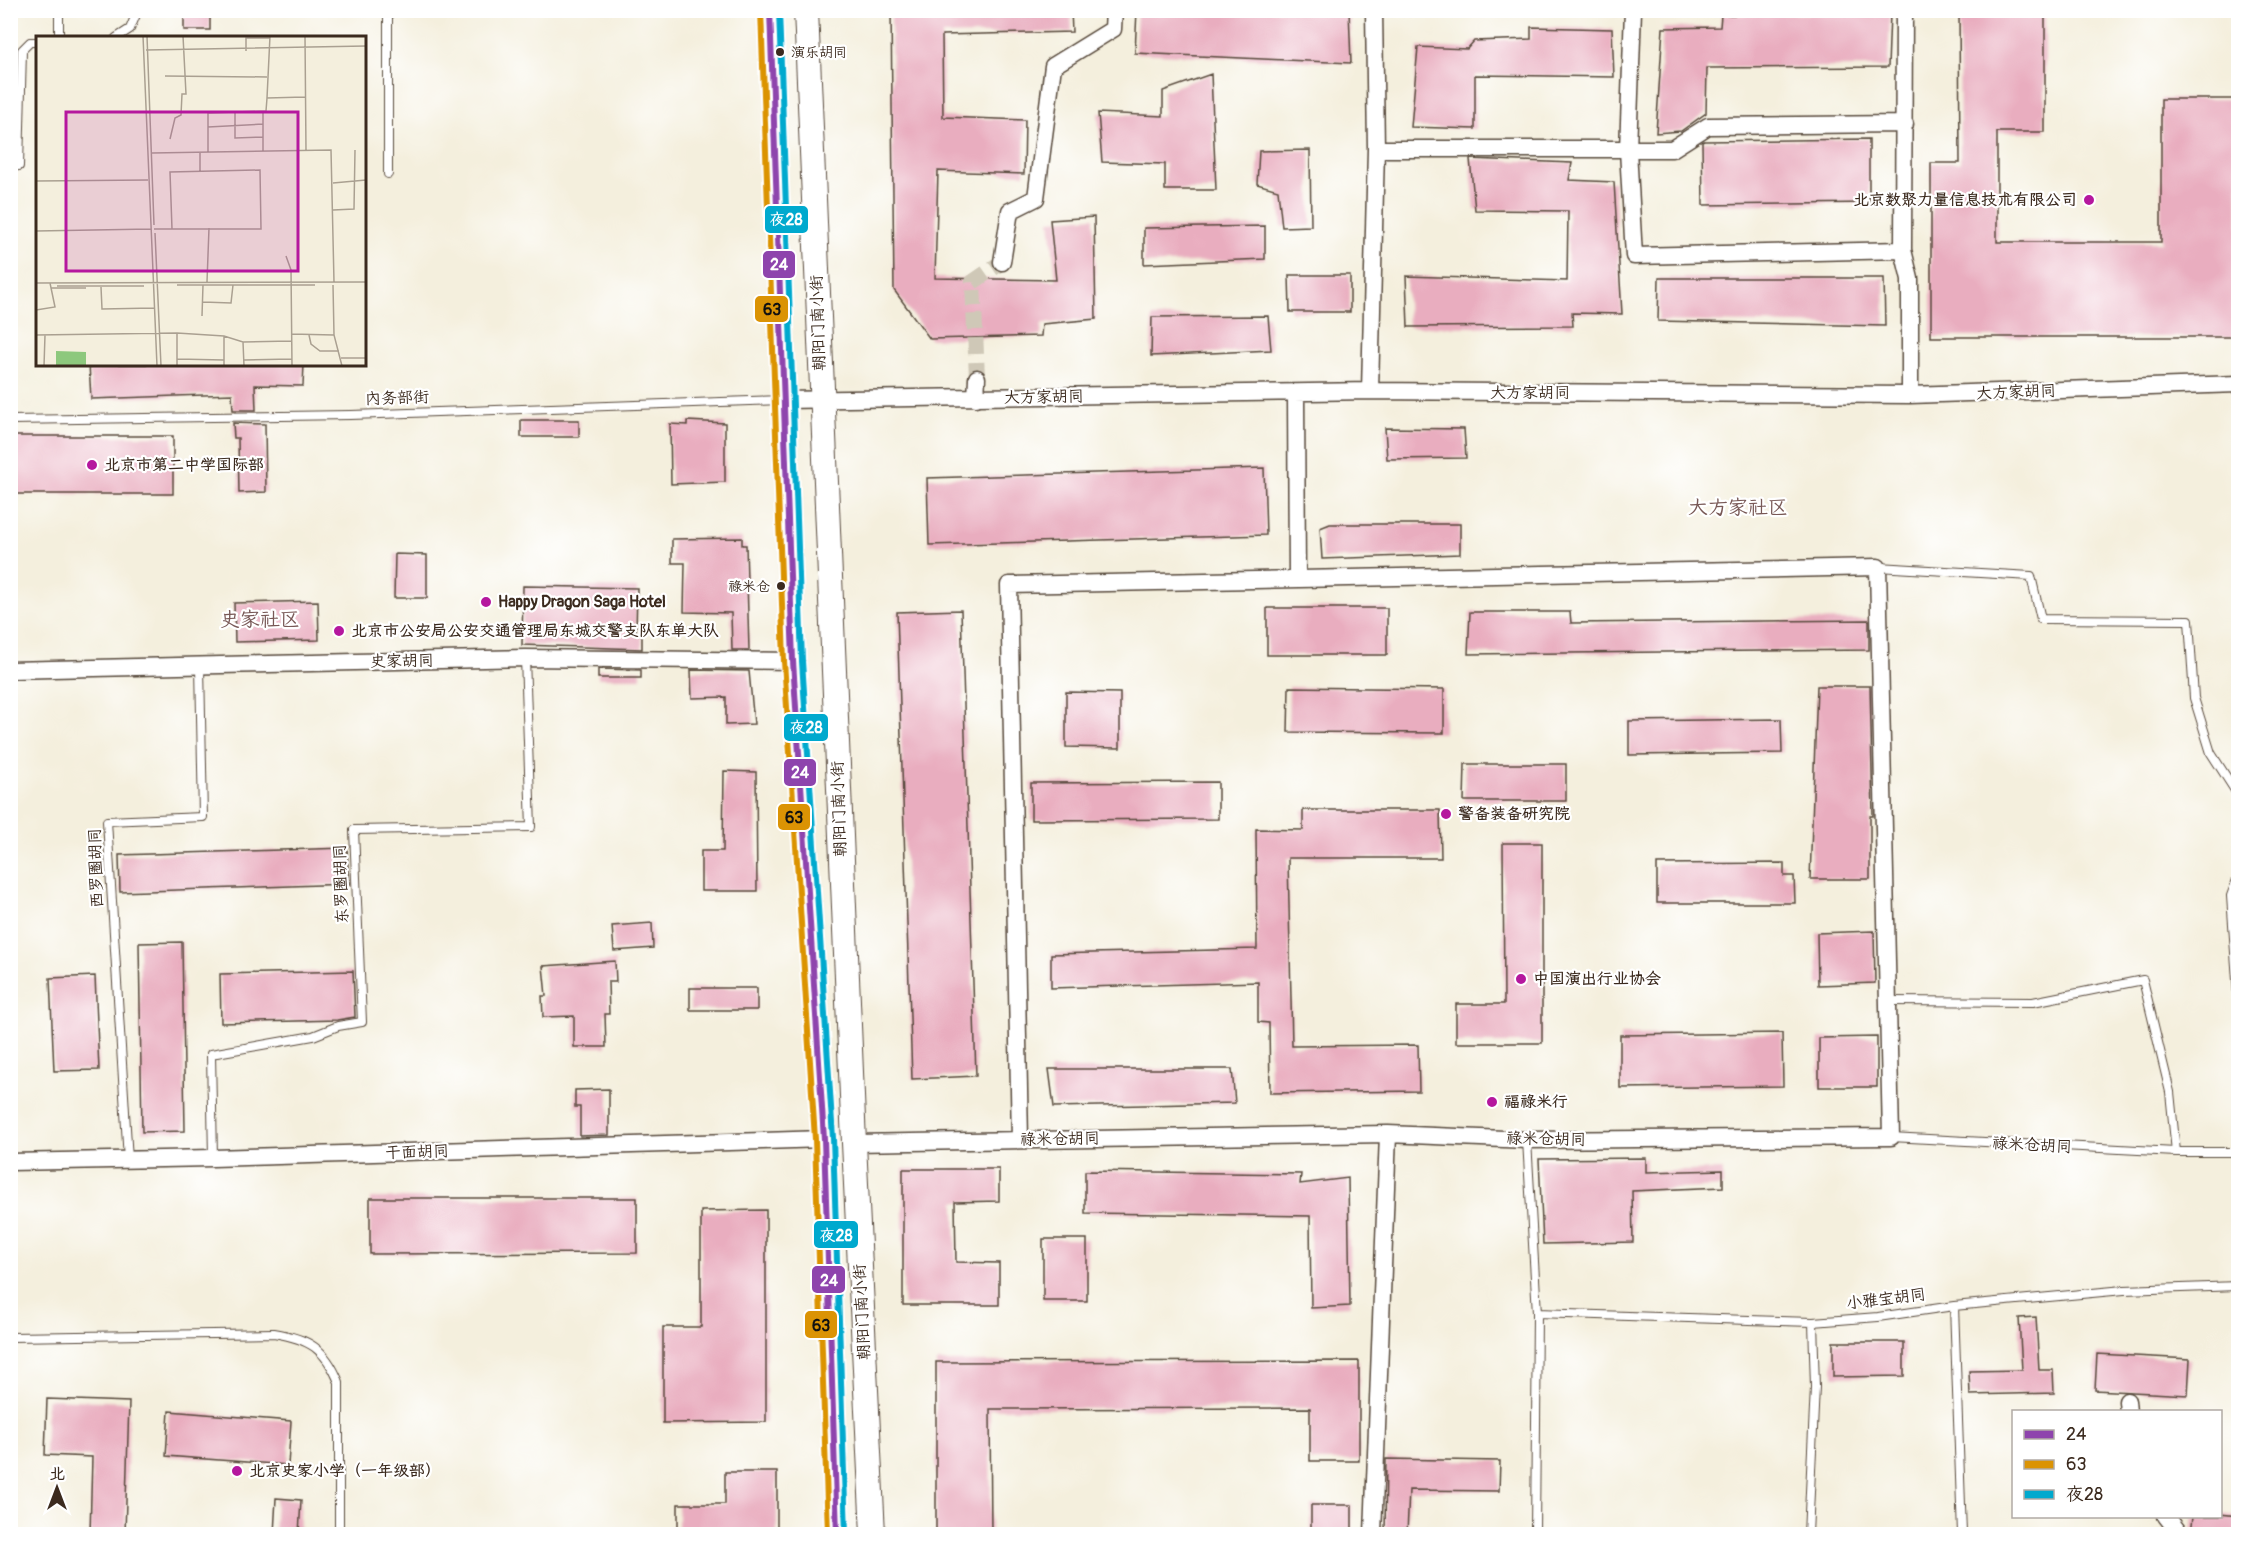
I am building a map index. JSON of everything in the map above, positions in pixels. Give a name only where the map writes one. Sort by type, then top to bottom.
[{"type":"main road","name":"朝阳门南小街","points":[[770,10],[793,661],[824,1139],[837,1534]]},
{"type":"main road","name":"朝阳门南小街","points":[[806,10],[821,401],[873,1534]]},
{"type":"street","points":[[1002,262],[1010,211],[1036,198],[1053,66],[1113,28],[1114,10]]},
{"type":"street","points":[[1370,392],[1376,149],[1374,10]]},
{"type":"street","points":[[1633,10],[1628,150],[1634,256],[1903,250]]},
{"type":"street","points":[[1904,10],[1903,250],[1910,279],[1910,395]]},
{"type":"street","points":[[1376,149],[1672,149],[1708,126],[1905,124]]},
{"type":"street","points":[[976,398],[977,378]]},
{"type":"street","name":"大方家胡同","points":[[784,400],[1370,392],[1910,395],[2238,384]]},
{"type":"street","points":[[1296,394],[1297,578]]},
{"type":"street","points":[[1020,1140],[1009,585],[1878,567],[1891,1137]]},
{"type":"street","name":"史家胡同","points":[[10,670],[525,658],[793,661]]},
{"type":"street","points":[[1373,1534],[1388,1134]]},
{"type":"street","name":"禄米仓胡同","points":[[854,1143],[1388,1134],[1527,1140],[1891,1137]]},
{"type":"street","name":"干面胡同","points":[[10,1162],[824,1139]]},
{"type":"street","points":[[2168,1518],[2180,1534]]},
{"type":"lane","points":[[59,10],[59,36]]},
{"type":"lane","points":[[119,36],[130,29],[138,10]]},
{"type":"lane","points":[[388,10],[388,174]]},
{"type":"lane","points":[[15,166],[22,50],[30,42],[36,42]]},
{"type":"lane","name":"内务部街","points":[[10,420],[351,415],[784,400]]},
{"type":"lane","points":[[1878,567],[2031,576],[2041,619],[2189,620],[2194,698],[2211,753],[2238,795]]},
{"type":"lane","name":"东罗圈胡同","points":[[213,1158],[211,1054],[313,1036],[338,1026],[362,1022],[354,831],[531,827],[525,658]]},
{"type":"lane","name":"西罗圈胡同","points":[[128,1160],[107,821],[204,817],[200,666]]},
{"type":"lane","points":[[2238,877],[2231,896],[2238,994]]},
{"type":"lane","points":[[1887,1001],[2033,1002],[2143,981],[2170,1092],[2176,1152]]},
{"type":"lane","name":"禄米仓胡同","points":[[1891,1137],[2176,1152],[2238,1152]]},
{"type":"lane","points":[[1527,1140],[1537,1313],[1535,1534]]},
{"type":"lane","name":"小雅宝胡同","points":[[1537,1313],[1813,1322],[2124,1290],[2238,1286]]},
{"type":"lane","points":[[1954,1306],[1962,1534]]},
{"type":"lane","points":[[1808,1534],[1815,1387],[1813,1322]]},
{"type":"lane","points":[[10,1336],[274,1334],[296,1337],[317,1347],[332,1364],[339,1382],[339,1534]]},
{"type":"building","points":[[184,10],[210,10],[210,30],[184,30]]},
{"type":"building","points":[[891,10],[1071,10],[1072,32],[942,35],[943,117],[1025,120],[1024,174],[938,171],[935,278],[1056,280],[1050,220],[1094,217],[1096,319],[1042,324],[1041,336],[930,339],[894,290]]},
{"type":"building","points":[[1137,10],[1349,10],[1351,63],[1135,53]]},
{"type":"building","points":[[1959,10],[2045,10],[2045,132],[1997,132],[1997,242],[2161,242],[2161,99],[2238,99],[2238,337],[1931,337],[1931,163],[1960,163]]},
{"type":"building","points":[[1890,13],[1888,67],[1707,68],[1706,113],[1681,131],[1656,133],[1663,28],[1720,27],[1721,15]]},
{"type":"building","points":[[1531,27],[1612,29],[1614,77],[1475,75],[1475,129],[1411,127],[1418,47],[1467,49],[1474,41],[1531,39]]},
{"type":"building","points":[[1211,74],[1216,190],[1165,190],[1165,164],[1102,162],[1098,113],[1163,116],[1163,91]]},
{"type":"building","points":[[1869,139],[1869,203],[1703,205],[1702,142],[1704,141]]},
{"type":"building","points":[[1310,150],[1311,226],[1282,227],[1278,190],[1257,184],[1259,151]]},
{"type":"building","points":[[1470,159],[1572,163],[1569,180],[1614,182],[1622,314],[1572,313],[1573,326],[1408,327],[1406,276],[1567,281],[1568,211],[1475,210]]},
{"type":"building","points":[[1265,226],[1265,259],[1144,264],[1144,228]]},
{"type":"building","points":[[1289,275],[1350,275],[1350,312],[1290,312]]},
{"type":"building","points":[[1659,278],[1884,278],[1885,326],[1658,321]]},
{"type":"building","points":[[1268,316],[1271,350],[1151,356],[1152,317]]},
{"type":"building","points":[[89,366],[304,366],[303,386],[255,385],[256,410],[233,410],[232,394],[91,399]]},
{"type":"building","points":[[521,420],[579,420],[579,437],[521,437]]},
{"type":"building","points":[[687,421],[725,423],[725,482],[671,484],[670,424],[687,425]]},
{"type":"building","points":[[233,423],[265,424],[266,492],[239,493],[238,438],[234,438]]},
{"type":"building","points":[[1385,428],[1464,429],[1466,458],[1387,459]]},
{"type":"building","name":"北京市第二中学国际部","points":[[10,436],[173,436],[173,494],[10,494]]},
{"type":"building","points":[[1264,468],[1266,535],[929,545],[927,478]]},
{"type":"building","points":[[1330,524],[1460,524],[1460,554],[1322,559],[1320,528]]},
{"type":"building","points":[[742,538],[742,545],[746,545],[749,650],[732,650],[731,613],[684,612],[685,563],[672,563],[672,539]]},
{"type":"building","points":[[395,554],[427,555],[427,598],[394,598]]},
{"type":"building","points":[[523,586],[637,588],[636,633],[642,634],[642,649],[522,645]]},
{"type":"building","points":[[318,601],[319,640],[235,642],[234,603]]},
{"type":"building","points":[[1267,608],[1387,608],[1387,655],[1267,655]]},
{"type":"building","points":[[961,610],[976,1076],[912,1079],[897,612]]},
{"type":"building","points":[[1470,612],[1570,612],[1571,623],[1869,620],[1869,650],[1468,654]]},
{"type":"building","points":[[598,669],[641,670],[641,678],[598,678]]},
{"type":"building","points":[[691,670],[749,671],[754,724],[726,725],[726,697],[692,698]]},
{"type":"building","points":[[1817,686],[1870,686],[1873,816],[1870,816],[1870,879],[1810,879]]},
{"type":"building","points":[[1289,687],[1444,689],[1444,733],[1288,732]]},
{"type":"building","points":[[1066,692],[1120,693],[1120,748],[1066,747]]},
{"type":"building","points":[[1781,719],[1782,753],[1629,755],[1629,721]]},
{"type":"building","points":[[1465,764],[1566,764],[1566,801],[1464,801]]},
{"type":"building","points":[[724,771],[756,772],[757,891],[701,891],[701,851],[723,851]]},
{"type":"building","points":[[1218,782],[1218,819],[1031,820],[1031,783]]},
{"type":"building","points":[[1303,810],[1440,810],[1441,858],[1288,858],[1292,1046],[1418,1045],[1419,1091],[1270,1093],[1269,1023],[1258,1022],[1258,982],[1051,988],[1051,954],[1257,949],[1256,829],[1303,830]]},
{"type":"building","points":[[1503,843],[1542,843],[1542,1043],[1456,1043],[1456,1004],[1504,1004]]},
{"type":"building","points":[[347,848],[349,884],[120,892],[119,855]]},
{"type":"building","points":[[1784,863],[1784,876],[1794,876],[1795,903],[1657,903],[1657,864]]},
{"type":"building","points":[[652,923],[653,948],[614,951],[612,926]]},
{"type":"building","points":[[1874,931],[1875,983],[1818,985],[1817,933]]},
{"type":"building","points":[[182,942],[185,1131],[142,1132],[139,943]]},
{"type":"building","points":[[615,961],[616,982],[608,982],[609,1014],[605,1014],[606,1047],[574,1047],[574,1016],[543,1017],[542,996],[546,996],[543,966]]},
{"type":"building","points":[[353,971],[355,1017],[337,1020],[221,1023],[220,974]]},
{"type":"building","points":[[95,976],[99,1070],[54,1071],[50,978]]},
{"type":"building","points":[[690,988],[757,988],[757,1010],[690,1010]]},
{"type":"building","points":[[1782,1033],[1783,1086],[1620,1088],[1620,1035]]},
{"type":"building","points":[[1877,1037],[1877,1087],[1819,1087],[1819,1038]]},
{"type":"building","points":[[1049,1069],[1232,1069],[1235,1103],[1054,1107]]},
{"type":"building","points":[[609,1089],[609,1135],[580,1136],[580,1107],[575,1107],[575,1090]]},
{"type":"building","points":[[1646,1158],[1646,1172],[1723,1170],[1723,1187],[1632,1191],[1633,1242],[1543,1244],[1539,1159]]},
{"type":"building","points":[[903,1169],[999,1169],[999,1201],[955,1202],[956,1262],[999,1263],[999,1305],[903,1305]]},
{"type":"building","points":[[1085,1171],[1301,1174],[1300,1184],[1348,1178],[1350,1306],[1311,1308],[1310,1216],[1085,1213]]},
{"type":"building","points":[[370,1198],[637,1198],[637,1253],[370,1254]]},
{"type":"building","points":[[766,1210],[766,1422],[663,1423],[663,1327],[701,1327],[701,1211]]},
{"type":"building","points":[[1043,1239],[1087,1239],[1087,1301],[1043,1301]]},
{"type":"building","points":[[2036,1317],[2039,1370],[2053,1370],[2054,1393],[1970,1395],[1969,1371],[2022,1370],[2019,1318]]},
{"type":"building","points":[[1833,1342],[1904,1342],[1904,1376],[1833,1377]]},
{"type":"building","points":[[2097,1354],[2190,1359],[2188,1395],[2095,1390]]},
{"type":"building","points":[[1359,1361],[1359,1461],[1310,1461],[1310,1408],[990,1409],[991,1534],[936,1534],[936,1362]]},
{"type":"building","points":[[47,1399],[129,1402],[125,1534],[90,1534],[92,1457],[45,1455]]},
{"type":"building","points":[[169,1411],[291,1421],[288,1465],[166,1456]]},
{"type":"building","points":[[1386,1459],[1500,1461],[1499,1491],[1409,1490],[1407,1534],[1385,1534]]},
{"type":"building","points":[[725,1472],[777,1472],[777,1534],[678,1534],[678,1504],[725,1504]]},
{"type":"building","points":[[276,1498],[301,1500],[299,1534],[274,1534]]},
{"type":"building","points":[[1311,1505],[1352,1505],[1352,1534],[1311,1534]]},
{"type":"building","points":[[2222,1514],[2238,1516],[2238,1534],[2191,1534],[2193,1518],[2222,1518]]},
{"type":"tunnel","points":[[977,378],[973,282],[1002,262]]},
{"type":"transit line","name":"63","points":[[761,10],[784,661],[815,1139],[828,1534]]},
{"type":"transit line","name":"24","points":[[770,10],[793,661],[824,1139],[837,1534]]},
{"type":"transit line","name":"夜28","points":[[779,10],[802,661],[833,1138],[846,1534]]},
{"type":"place","name":"演乐胡同","points":[[780,52]]},
{"type":"place","name":"北京数聚力量信息技术有限公司","points":[[2089,200]]},
{"type":"place","name":"北京市第二中学国际部","points":[[92,465]]},
{"type":"place","name":"禄米仓","points":[[781,586]]},
{"type":"place","name":"Happy Dragon Saga Hotel","points":[[486,602]]},
{"type":"place","name":"北京市公安局公安交通管理局东城交警支队东单大队","points":[[339,631]]},
{"type":"place","name":"警备装备研究院","points":[[1446,814]]},
{"type":"place","name":"中国演出行业协会","points":[[1521,979]]},
{"type":"place","name":"福禄米行","points":[[1492,1102]]},
{"type":"place","name":"北京史家小学（一年级部）","points":[[237,1471]]},
{"type":"district","name":"大方家社区","points":[[1738,507]]},
{"type":"district","name":"史家社区","points":[[260,619]]}]
